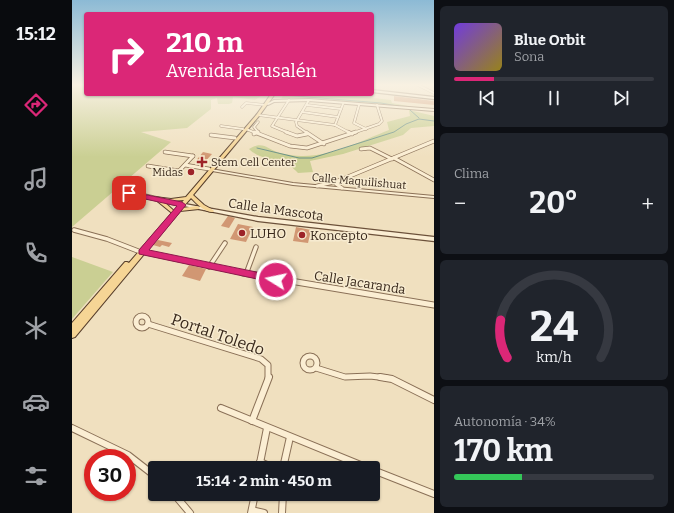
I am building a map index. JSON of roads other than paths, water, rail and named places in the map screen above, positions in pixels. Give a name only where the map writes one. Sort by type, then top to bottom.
[{"type":"main road","points":[[72,328],[191,195],[235,138],[262,109]]},
{"type":"main road","points":[[178,208],[184,198],[262,109]]},
{"type":"main road","points":[[191,195],[202,206],[211,211]]},
{"type":"main road","points":[[157,198],[171,200],[184,198]]},
{"type":"main road","points":[[157,198],[178,208],[197,208]]},
{"type":"main road","name":"Calle la Mascota","points":[[197,208],[272,221],[434,239]]},
{"type":"main road","points":[[72,335],[140,252]]},
{"type":"street","points":[[283,109],[272,126],[275,129],[297,136],[307,134]]},
{"type":"street","points":[[304,109],[298,120],[297,126],[324,144]]},
{"type":"street","points":[[335,125],[341,109]]},
{"type":"street","points":[[358,109],[354,123],[366,129]]},
{"type":"street","points":[[221,126],[244,129],[254,134],[296,147],[313,148],[379,124],[382,121],[379,109]]},
{"type":"street","points":[[422,109],[434,110]]},
{"type":"street","points":[[302,112],[338,117]]},
{"type":"street","points":[[258,115],[335,125],[352,134]]},
{"type":"street","points":[[254,134],[258,132],[254,127],[258,122]]},
{"type":"street","points":[[211,135],[235,138]]},
{"type":"street","points":[[317,186],[338,181],[434,141]]},
{"type":"street","points":[[361,149],[370,148],[393,158],[434,180]]},
{"type":"street","points":[[148,166],[179,171],[193,156],[165,152]]},
{"type":"street","name":"Calle Maquilishuat","points":[[185,165],[280,182],[434,197]]},
{"type":"street","points":[[429,177],[434,176]]},
{"type":"street","points":[[338,181],[336,184],[342,188]]},
{"type":"street","points":[[116,190],[157,198],[178,208]]},
{"type":"street","name":"Calle Jacaranda","points":[[74,230],[107,239],[140,252],[209,267],[434,305]]},
{"type":"street","points":[[209,267],[225,243]]},
{"type":"street","points":[[246,274],[256,247]]},
{"type":"street","name":"Portal Toledo","points":[[148,324],[261,359],[268,364],[270,371],[266,386],[252,421]]},
{"type":"street","points":[[316,368],[345,377],[370,376],[392,379],[434,400]]},
{"type":"street","points":[[222,408],[267,428],[350,461]]},
{"type":"street","points":[[72,428],[128,455],[148,471]]},
{"type":"street","points":[[260,461],[267,428]]},
{"type":"street","points":[[285,461],[290,437]]},
{"type":"street","points":[[380,473],[434,494]]},
{"type":"street","points":[[180,501],[190,513]]},
{"type":"street","points":[[253,501],[252,511],[264,513]]},
{"type":"street","points":[[282,513],[283,501]]},
{"type":"waterway","points":[[410,110],[419,118]]},
{"type":"waterway","points":[[257,148],[299,158],[312,158],[394,132],[406,124],[419,119],[434,121]]},
{"type":"place","name":"Stem Cell Center","points":[[202,162]]},
{"type":"place","name":"Midas","points":[[191,172]]},
{"type":"place","name":"LUHO","points":[[242,233]]},
{"type":"place","name":"Koncepto","points":[[302,235]]}]
